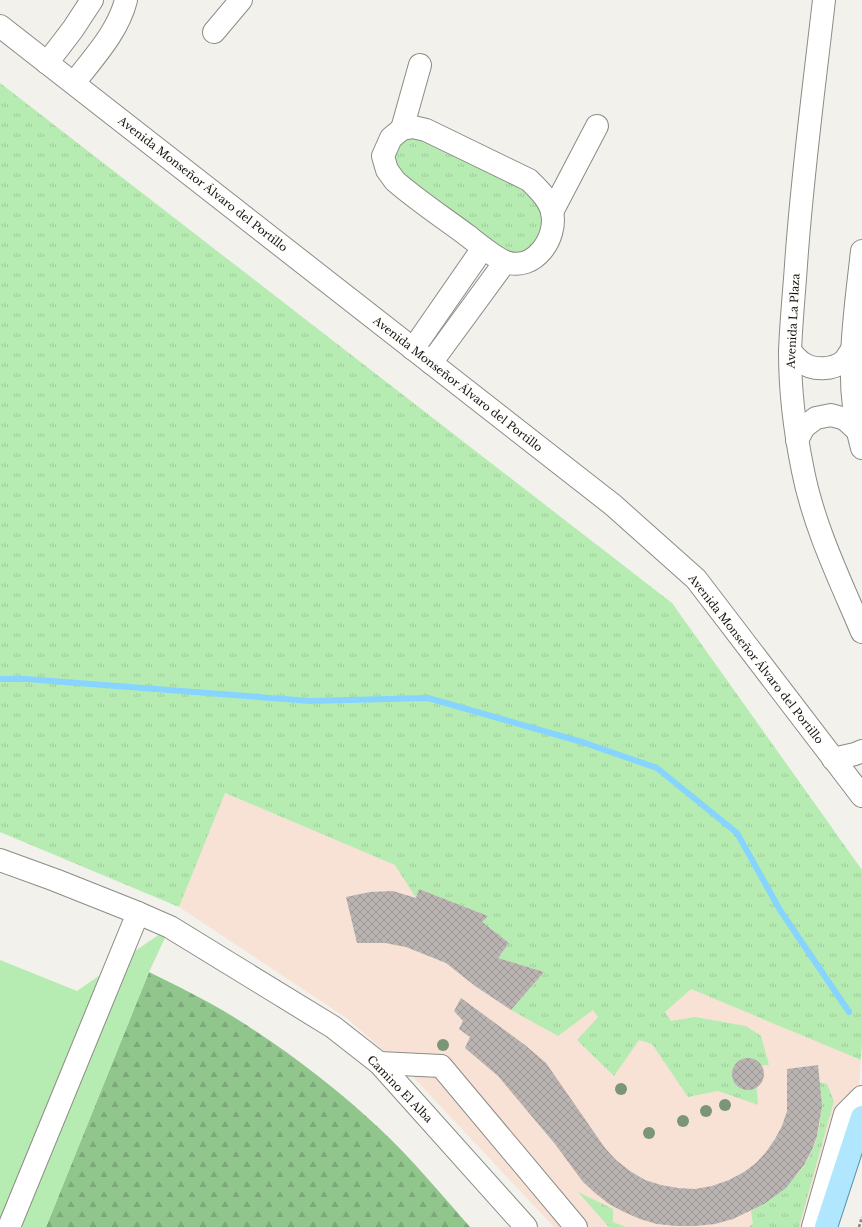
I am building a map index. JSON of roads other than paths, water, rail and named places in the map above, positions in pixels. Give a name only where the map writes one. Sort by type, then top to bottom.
[{"type":"main road","points":[[826,1227],[862,1117]]},
{"type":"street","points":[[47,63],[73,29],[92,0]]},
{"type":"street","points":[[74,83],[108,38],[123,11],[126,0]]},
{"type":"street","points":[[214,32],[241,0]]},
{"type":"street","name":"Avenida La Plaza","points":[[824,0],[799,220],[790,351],[792,395],[797,440],[803,473],[818,526],[862,632]]},
{"type":"street","name":"Avenida Monseñor Álvaro del Portillo","points":[[0,26],[613,506],[696,579],[862,796]]},
{"type":"street","points":[[402,129],[420,65]]},
{"type":"street","points":[[413,126],[426,130],[529,180],[542,193],[552,212],[553,225],[544,249],[534,258],[522,264],[506,262],[483,248],[395,181],[386,170],[383,156],[391,138],[402,129],[413,126]]},
{"type":"street","points":[[552,212],[597,126]]},
{"type":"street","points":[[413,349],[483,248]]},
{"type":"street","points":[[859,438],[852,376],[852,350],[862,251]]},
{"type":"street","points":[[431,363],[506,262]]},
{"type":"street","points":[[790,351],[801,362],[809,367],[823,369],[835,366],[844,361],[852,350]]},
{"type":"street","points":[[797,440],[804,427],[816,418],[831,415],[845,419],[859,438]]},
{"type":"street","points":[[833,759],[862,751]]},
{"type":"street","name":"Camino El Alba","points":[[0,860],[55,880],[170,927],[333,1027],[379,1063],[526,1227]]},
{"type":"street","points":[[9,1227],[138,913]]},
{"type":"street","points":[[379,1063],[440,1066],[576,1227]]},
{"type":"street","points":[[813,1227],[845,1114],[862,1097]]},
{"type":"waterway","points":[[0,679],[26,679],[310,701],[428,698],[582,742],[657,768],[737,833],[780,910],[849,1012]]}]
